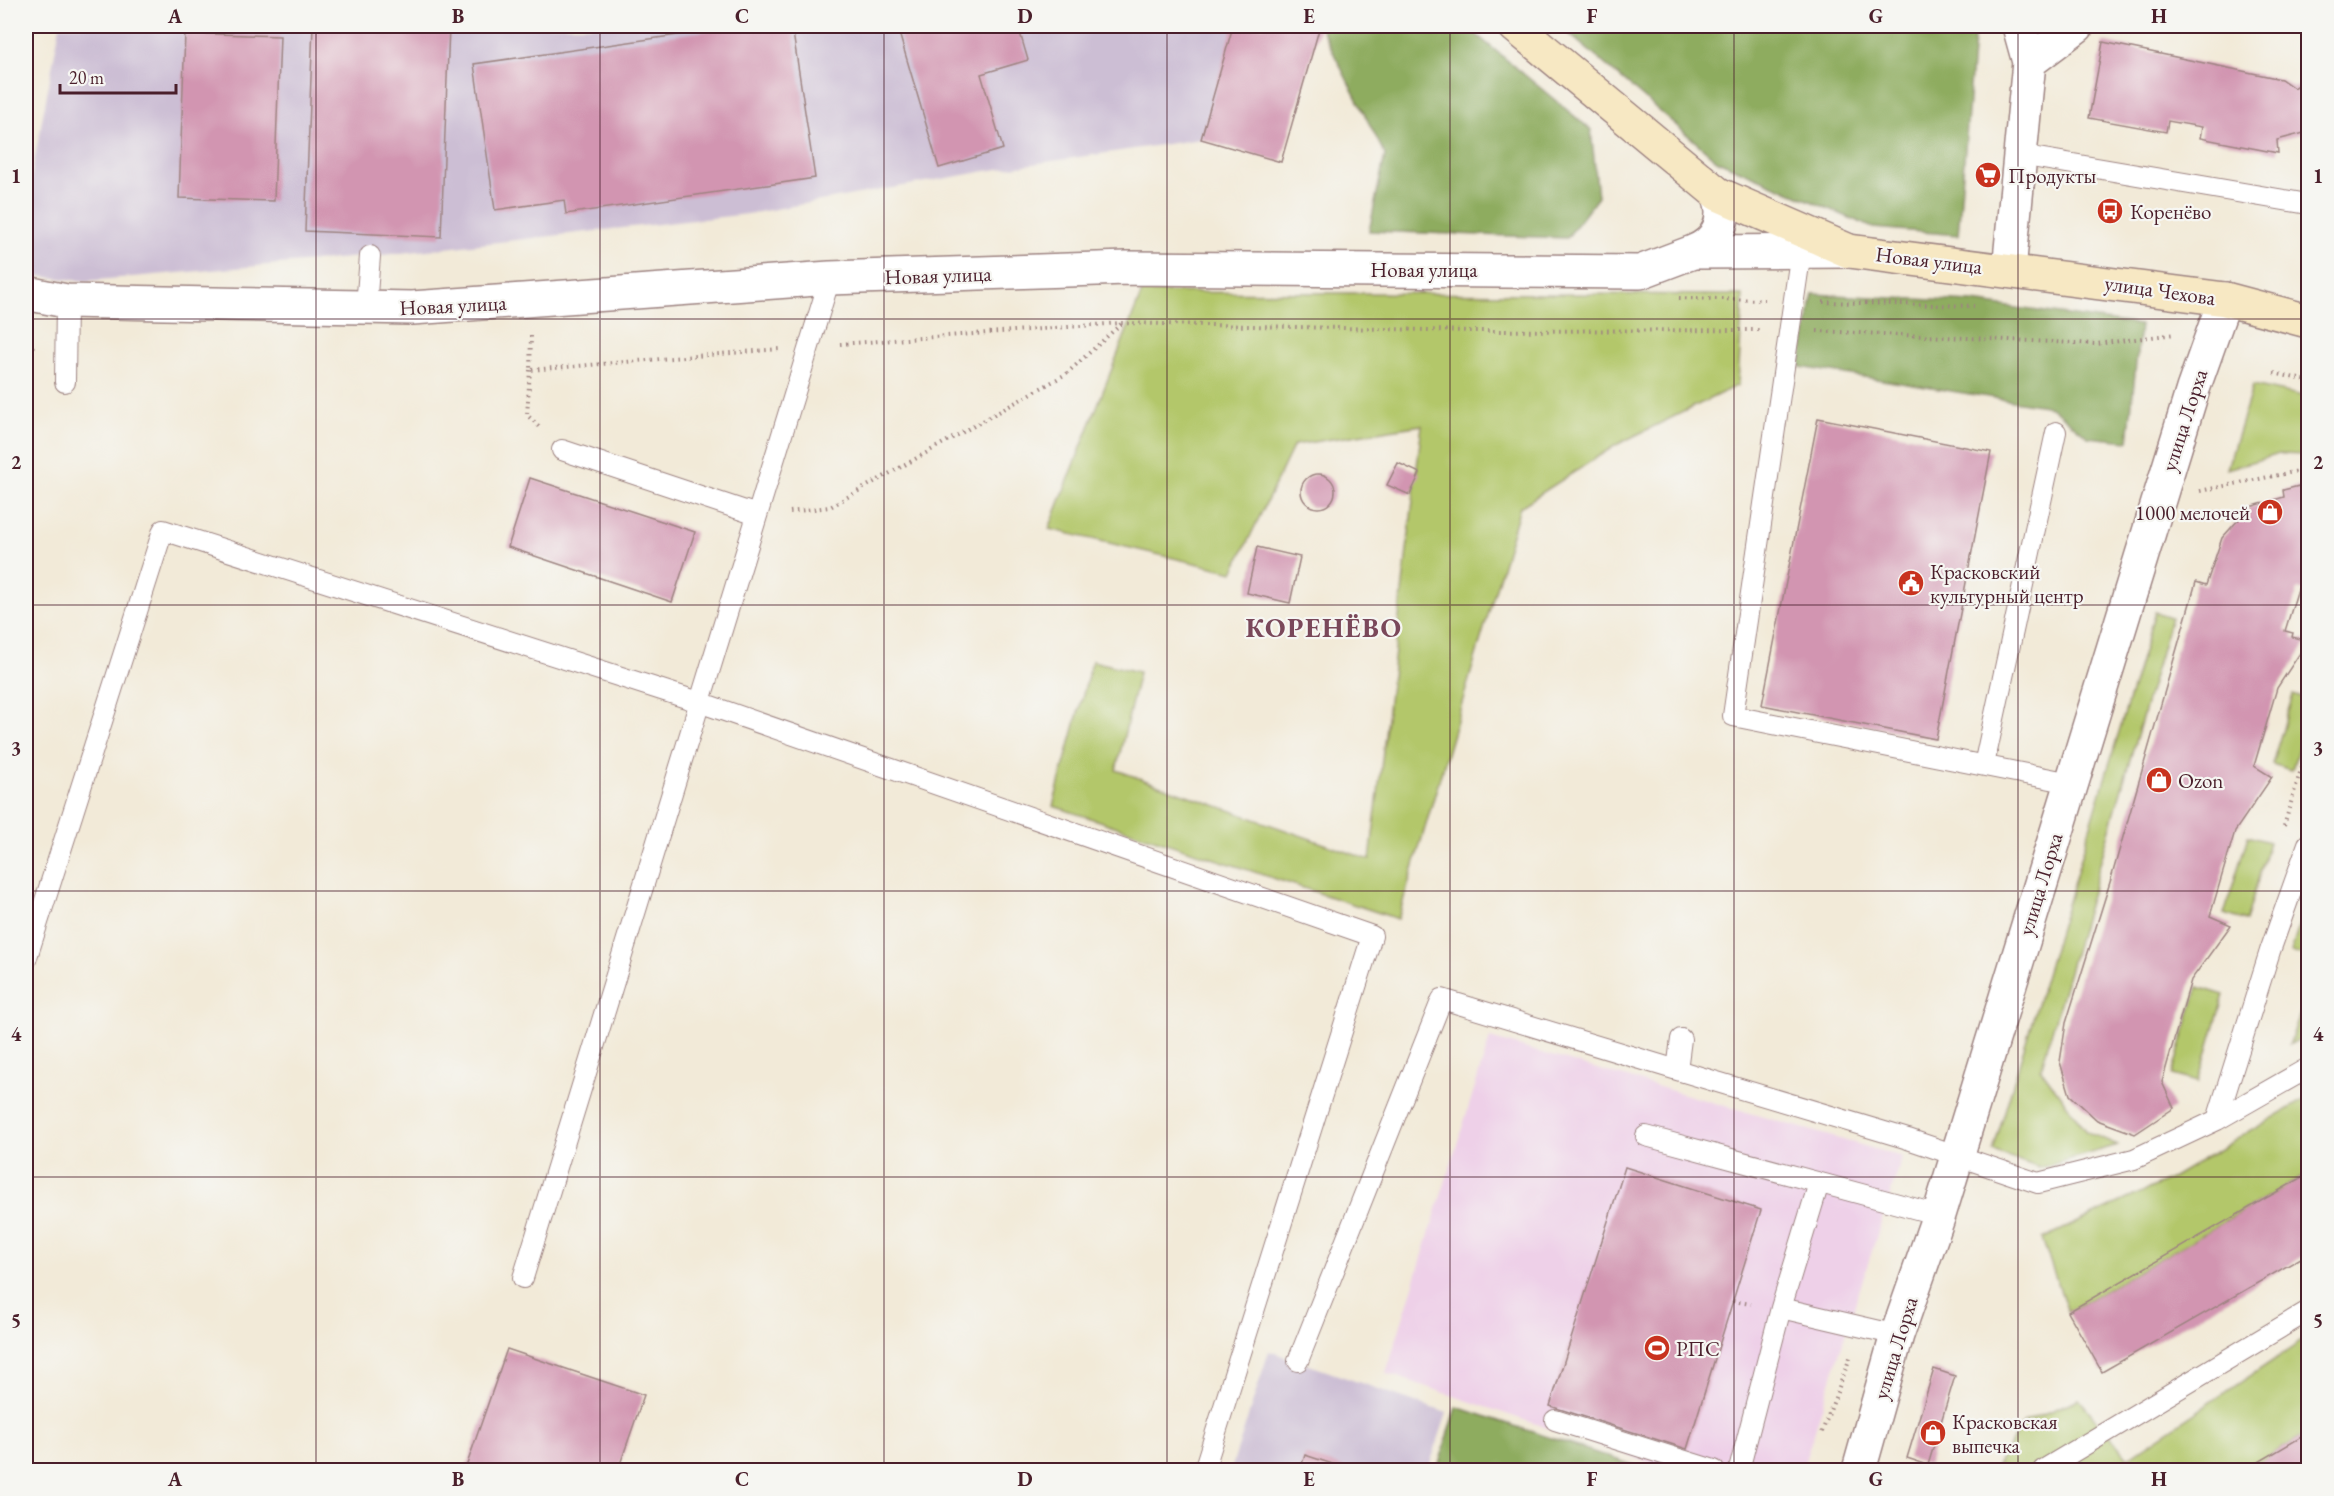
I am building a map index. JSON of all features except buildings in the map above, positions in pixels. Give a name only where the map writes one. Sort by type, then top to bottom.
[{"type":"main road","name":"Новая улица","points":[[1515,26],[1718,194],[1849,251],[2009,270]]},
{"type":"main road","name":"улица Чехова","points":[[2009,270],[2225,299],[2308,321]]},
{"type":"street","points":[[2009,270],[2029,62],[2019,26]]},
{"type":"street","points":[[2029,62],[2077,26]]},
{"type":"street","points":[[1693,252],[1704,248],[1723,221],[1723,206],[1718,194]]},
{"type":"street","name":"Новая улица","points":[[26,293],[412,308],[830,278],[1126,268],[1640,272],[1693,252],[1849,251]]},
{"type":"street","name":"улица Лорха","points":[[1859,1470],[1897,1335],[1939,1215],[2193,389],[2225,299]]},
{"type":"lane","points":[[2020,154],[2308,204]]},
{"type":"lane","points":[[1801,251],[1733,716],[2071,783]]},
{"type":"lane","points":[[366,308],[370,256]]},
{"type":"lane","points":[[523,1278],[830,278]]},
{"type":"lane","points":[[65,382],[79,294]]},
{"type":"lane","points":[[1984,765],[2056,432]]},
{"type":"lane","points":[[562,450],[757,515]]},
{"type":"lane","points":[[26,960],[163,530],[699,702],[1372,936],[1204,1470]]},
{"type":"lane","points":[[2217,1120],[2267,962],[2308,844]]},
{"type":"lane","points":[[1298,1361],[1442,999],[1957,1155],[2038,1183],[2134,1159],[2217,1120],[2308,1068]]},
{"type":"lane","points":[[1677,1070],[1681,1039]]},
{"type":"lane","points":[[1646,1136],[1939,1215]]},
{"type":"lane","points":[[1739,1470],[1781,1308],[1819,1183]]},
{"type":"lane","points":[[1781,1308],[1897,1335]]},
{"type":"lane","points":[[2043,1470],[2308,1311]]},
{"type":"lane","points":[[1555,1420],[1714,1470]]},
{"type":"path","points":[[532,301],[527,415],[562,450]]},
{"type":"path","points":[[757,515],[830,507],[1066,374],[1121,323]]},
{"type":"path","points":[[530,370],[809,346],[1121,323],[1471,331],[1789,330],[2096,344],[2184,333]]},
{"type":"path","points":[[2274,372],[2308,381]]},
{"type":"path","points":[[2197,492],[2307,469],[2308,480]]},
{"type":"path","points":[[2281,837],[2308,746]]},
{"type":"path","points":[[1822,1432],[1861,1326]]},
{"type":"shaded area","points":[[60,26],[1233,26],[1201,139],[992,170],[748,214],[383,255],[86,281],[26,275],[26,204]]},
{"type":"shaded area","points":[[1490,1038],[1902,1157],[1802,1470],[1671,1470],[1386,1373]]},
{"type":"shaded area","points":[[1269,1351],[1447,1413],[1428,1470],[1231,1470]]},
{"type":"green space","points":[[1320,26],[1466,26],[1591,130],[1598,197],[1567,238],[1369,231],[1385,155]]},
{"type":"green space","points":[[1560,26],[1975,26],[1958,235],[1873,228],[1718,161]]},
{"type":"green space","points":[[1142,292],[1743,295],[1738,385],[1616,445],[1520,507],[1398,919],[1053,806],[1092,661],[1139,672],[1116,770],[1370,860],[1422,425],[1294,445],[1233,572],[1049,529]]},
{"type":"green space","points":[[1813,294],[1973,302],[2140,325],[2128,441],[2088,437],[2051,407],[1800,367]]},
{"type":"green space","points":[[2253,385],[2308,397],[2308,455],[2279,454],[2227,469]]},
{"type":"green space","points":[[2155,612],[2171,617],[2041,1069],[2087,1132],[2118,1145],[2039,1168],[1993,1151]]},
{"type":"green space","points":[[2293,695],[2308,700],[2308,713],[2292,770],[2272,764]]},
{"type":"green space","points":[[2248,836],[2269,842],[2246,921],[2224,914]]},
{"type":"green space","points":[[2308,900],[2308,957],[2291,952]]},
{"type":"green space","points":[[2198,987],[2224,995],[2198,1082],[2172,1075]]},
{"type":"green space","points":[[2308,992],[2308,1034],[2289,1045]]},
{"type":"green space","points":[[2308,1097],[2308,1174],[2068,1312],[2042,1239],[2168,1180]]},
{"type":"green space","points":[[2308,1337],[2308,1433],[2245,1470],[1994,1470],[2024,1422],[2079,1399],[2128,1458]]},
{"type":"green space","points":[[1457,1407],[1648,1470],[1437,1470]]},
{"type":"place","name":"Продукты","points":[[1988,175]]},
{"type":"place","name":"Коренёво","points":[[2110,211]]},
{"type":"place","name":"1000 мелочей","points":[[2270,512]]},
{"type":"place","name":"Красковский культурный центр","points":[[1911,583]]},
{"type":"place","name":"Ozon","points":[[2159,780]]},
{"type":"place","name":"РПС","points":[[1657,1348]]},
{"type":"place","name":"Красковская выпечка","points":[[1933,1433]]},
{"type":"district","name":"КОРЕНЁВО","points":[[1324,627]]}]
